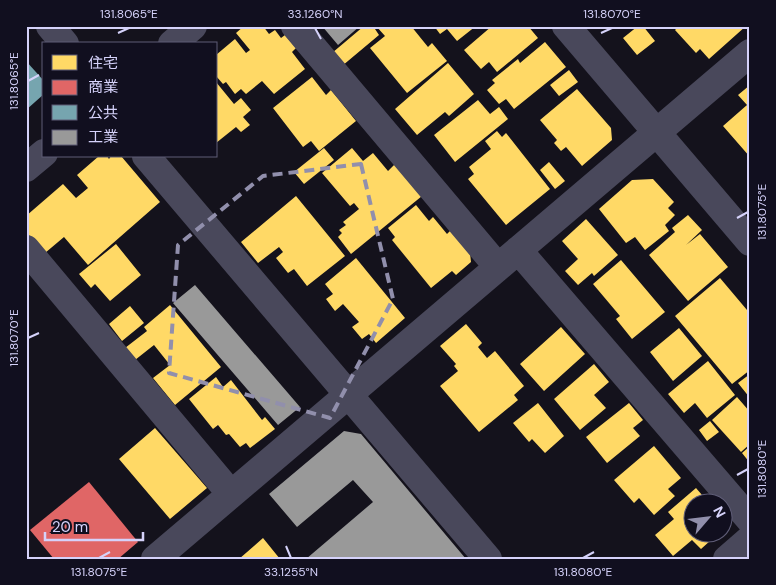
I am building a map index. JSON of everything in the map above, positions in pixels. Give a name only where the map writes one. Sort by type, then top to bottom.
[{"type":"street","points":[[50,26],[63,42]]},
{"type":"street","points":[[174,42],[193,26]]},
{"type":"street","points":[[295,26],[750,520]]},
{"type":"street","points":[[566,26],[750,242]]},
{"type":"street","points":[[155,559],[750,53]]},
{"type":"street","points":[[26,168],[42,155]]},
{"type":"street","points":[[148,158],[488,559]]},
{"type":"street","points":[[26,249],[231,494]]},
{"type":"street","points":[[727,559],[750,539]]},
{"type":"highlighted area","points":[[361,164],[393,299],[330,418],[169,373],[178,245],[263,176]]},
{"type":"building: 住宅","points":[[244,26],[263,26],[269,34],[275,30],[281,38],[285,35],[296,48],[292,52],[305,69],[274,94],[262,81],[246,94],[241,89],[235,94],[226,82],[223,84],[218,78],[218,53],[235,39],[246,53],[250,50],[236,33]]},
{"type":"building: 住宅","points":[[364,26],[373,26],[379,35],[342,66],[332,53]]},
{"type":"building: 住宅","points":[[376,26],[411,26],[428,47],[432,43],[447,61],[407,93],[370,48],[385,36]]},
{"type":"building: 住宅","points":[[434,26],[476,26],[457,41],[447,29],[440,34]]},
{"type":"building: 住宅","points":[[492,26],[528,26],[538,38],[497,72],[489,62],[481,69],[464,50]]},
{"type":"building: 住宅","points":[[638,26],[643,26],[655,41],[637,55],[623,38]]},
{"type":"building: 住宅","points":[[679,26],[746,26],[709,59],[700,49],[696,53],[675,30]]},
{"type":"building: 住宅","points":[[545,42],[566,67],[514,109],[506,99],[499,104],[487,90],[495,83],[492,80],[518,59],[520,63]]},
{"type":"building: 住宅","points":[[448,63],[474,94],[449,116],[445,112],[417,135],[395,109]]},
{"type":"building: 住宅","points":[[569,70],[578,82],[559,96],[550,85]]},
{"type":"building: 住宅","points":[[312,77],[326,95],[331,90],[356,121],[319,151],[311,141],[303,147],[273,108]]},
{"type":"building: 住宅","points":[[218,84],[234,104],[241,98],[251,110],[243,117],[250,125],[241,132],[236,127],[218,141]]},
{"type":"building: 住宅","points":[[750,85],[750,157],[723,126],[747,105],[738,95]]},
{"type":"building: 住宅","points":[[577,89],[611,128],[612,140],[582,166],[566,147],[561,151],[554,143],[557,140],[540,120]]},
{"type":"building: 住宅","points":[[478,100],[490,114],[499,107],[508,119],[455,162],[434,135]]},
{"type":"building: 住宅","points":[[497,131],[502,137],[506,133],[550,189],[506,225],[468,179],[474,174],[469,167],[491,149],[485,141]]},
{"type":"building: 住宅","points":[[324,148],[334,160],[304,184],[294,172]]},
{"type":"building: 住宅","points":[[352,148],[363,161],[373,153],[388,171],[395,164],[422,196],[351,254],[338,237],[342,233],[339,230],[346,225],[343,222],[359,209],[354,203],[350,206],[322,173]]},
{"type":"building: 住宅","points":[[97,158],[123,158],[160,202],[88,265],[64,237],[45,253],[26,232],[26,216],[63,184],[76,198],[88,188],[77,175]]},
{"type":"building: 住宅","points":[[549,162],[565,181],[555,189],[540,170]]},
{"type":"building: 住宅","points":[[653,179],[674,202],[668,208],[675,215],[665,225],[669,231],[645,250],[635,237],[626,243],[599,209],[632,180]]},
{"type":"building: 住宅","points":[[296,196],[345,256],[307,286],[294,269],[288,273],[276,258],[283,252],[279,247],[258,263],[241,242]]},
{"type":"building: 住宅","points":[[416,205],[429,221],[433,217],[447,234],[451,230],[470,253],[471,262],[456,275],[452,271],[431,288],[392,240],[395,237],[388,228]]},
{"type":"building: 住宅","points":[[688,215],[702,230],[686,245],[700,234],[728,267],[688,301],[649,255],[675,232],[672,228]]},
{"type":"building: 住宅","points":[[586,219],[618,255],[594,276],[592,273],[578,285],[565,271],[578,259],[562,241]]},
{"type":"building: 住宅","points":[[116,244],[141,275],[110,301],[95,284],[91,288],[79,274]]},
{"type":"building: 住宅","points":[[356,258],[405,318],[376,343],[369,334],[362,339],[352,327],[359,322],[343,304],[335,311],[326,299],[333,294],[325,284]]},
{"type":"building: 住宅","points":[[621,260],[665,312],[632,339],[616,319],[620,316],[593,284]]},
{"type":"building: 住宅","points":[[720,278],[747,310],[750,308],[750,370],[732,384],[675,316]]},
{"type":"building: 住宅","points":[[170,305],[221,367],[175,405],[153,378],[170,365],[154,345],[135,360],[125,348],[147,331],[144,327]]},
{"type":"building: 住宅","points":[[130,306],[144,323],[122,341],[109,324]]},
{"type":"building: 住宅","points":[[466,324],[482,343],[478,347],[487,358],[495,351],[524,386],[514,395],[518,400],[479,432],[440,386],[458,371],[454,366],[456,364],[440,346]]},
{"type":"building: 住宅","points":[[561,327],[585,354],[544,391],[520,364]]},
{"type":"building: 住宅","points":[[679,328],[702,356],[673,381],[650,352]]},
{"type":"building: 住宅","points":[[708,361],[735,395],[707,418],[695,403],[684,413],[668,394]]},
{"type":"building: 住宅","points":[[594,364],[609,382],[594,395],[606,408],[580,430],[554,399]]},
{"type":"building: 住宅","points":[[750,374],[750,398],[738,383]]},
{"type":"building: 住宅","points":[[216,377],[223,387],[231,380],[262,420],[265,417],[275,429],[250,448],[246,443],[240,447],[218,425],[213,429],[189,399]]},
{"type":"building: 住宅","points":[[737,397],[750,412],[750,444],[741,452],[712,420]]},
{"type":"building: 住宅","points":[[538,403],[564,436],[545,453],[532,439],[529,442],[513,423]]},
{"type":"building: 住宅","points":[[629,403],[643,420],[633,428],[640,436],[607,463],[586,437]]},
{"type":"building: 住宅","points":[[710,421],[719,432],[707,441],[699,430]]},
{"type":"building: 住宅","points":[[155,428],[207,488],[170,519],[119,459]]},
{"type":"building: 住宅","points":[[654,446],[681,478],[668,489],[675,496],[654,515],[639,498],[634,503],[614,480]]},
{"type":"building: 住宅","points":[[750,446],[750,463],[742,453]]},
{"type":"building: 住宅","points":[[696,488],[699,492],[691,492]]},
{"type":"building: 住宅","points":[[684,498],[684,542],[690,542],[673,556],[655,535],[674,519],[668,512]]},
{"type":"building: 住宅","points":[[263,538],[280,559],[239,559]]},
{"type":"building: 住宅","points":[[694,542],[709,542],[701,549]]},
{"type":"building: 商業","points":[[89,482],[138,542],[118,559],[54,559],[30,530]]},
{"type":"building: 公共","points":[[26,61],[42,79],[42,96],[26,110]]},
{"type":"building: 工業","points":[[322,26],[360,26],[338,45]]},
{"type":"building: 工業","points":[[195,285],[300,407],[278,425],[173,303]]},
{"type":"building: 工業","points":[[344,431],[361,434],[466,559],[306,559],[373,502],[353,480],[297,527],[269,494]]}]
